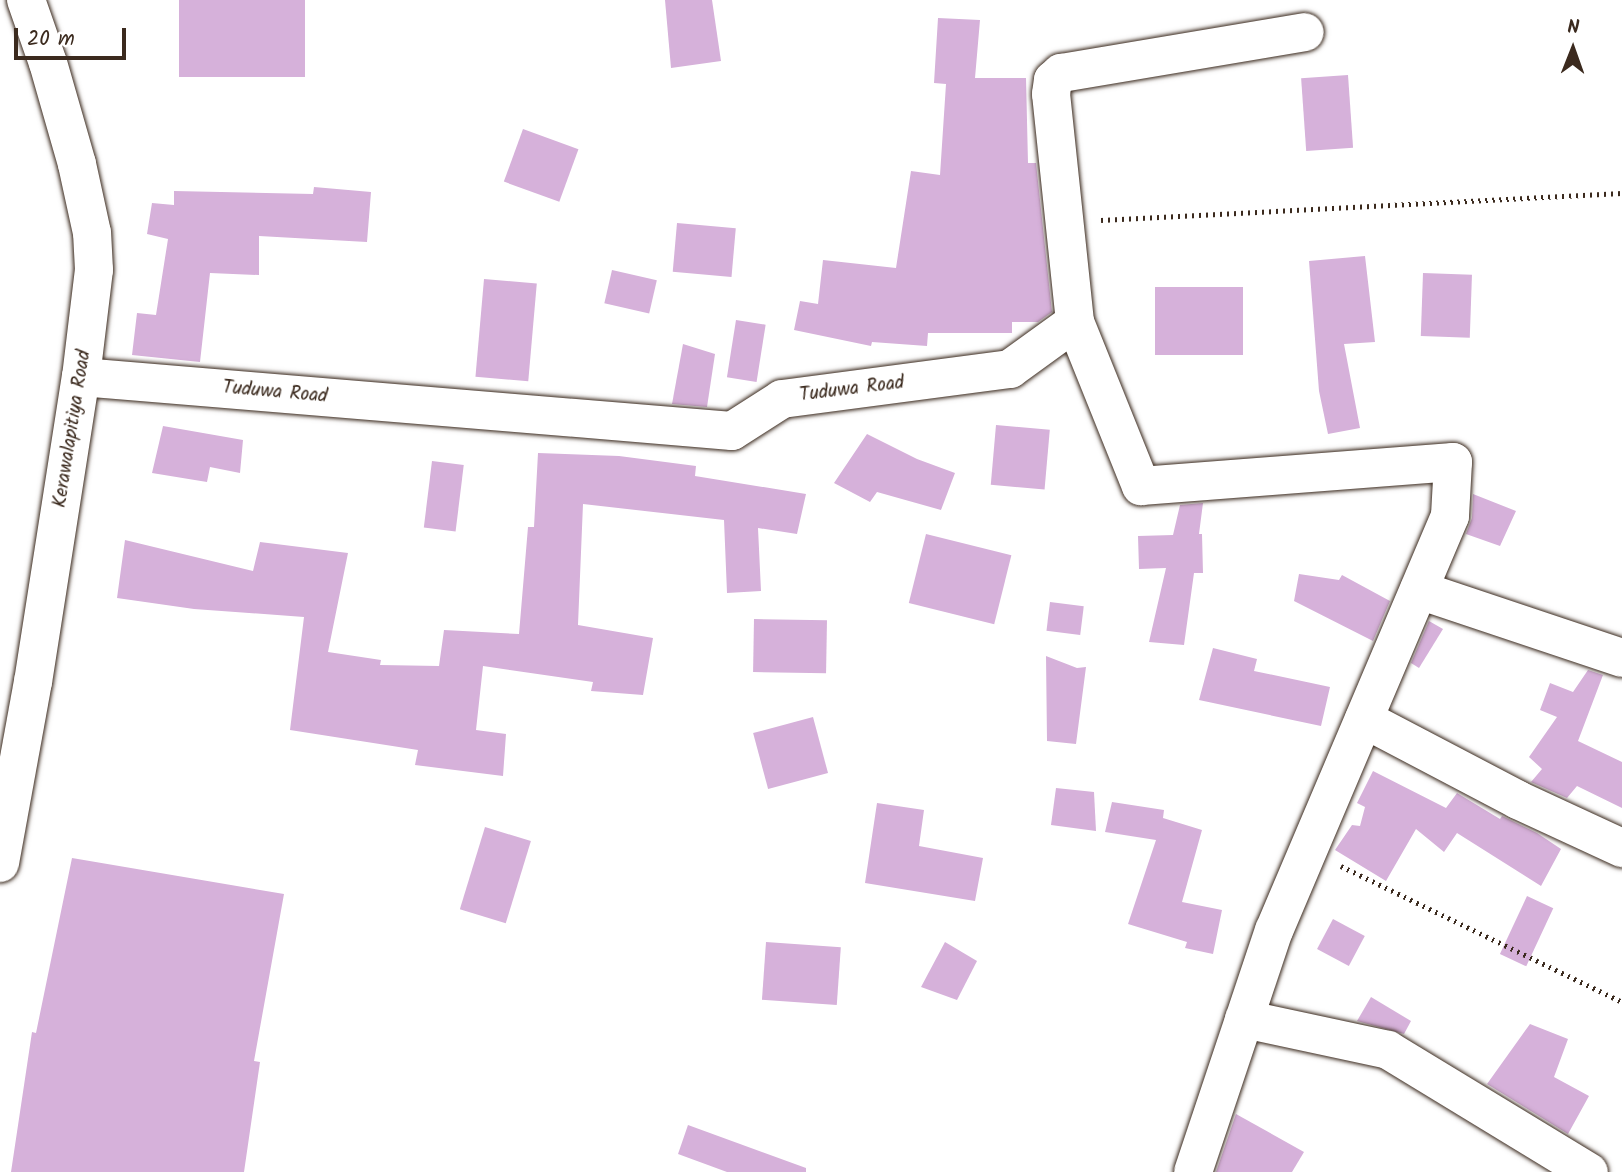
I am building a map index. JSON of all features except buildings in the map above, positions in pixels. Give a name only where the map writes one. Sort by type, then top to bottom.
[{"type":"street","name":"Kerawalapitiya Road","points":[[0,863],[33,682],[81,377],[94,270],[92,233],[59,101],[26,0]]},
{"type":"street","points":[[1193,1172],[1274,930],[1450,516],[1453,462],[1141,486],[1075,321],[1051,94],[1054,80],[1061,73],[1305,32]]},
{"type":"street","name":"Tuduwa Road","points":[[81,377],[732,431],[782,399],[1010,369],[1075,321]]},
{"type":"street","points":[[1419,590],[1622,658]]},
{"type":"street","points":[[1364,719],[1518,800],[1622,848]]},
{"type":"street","points":[[1244,1019],[1388,1050],[1589,1172]]},
{"type":"path","points":[[1065,222],[1622,193]]},
{"type":"path","points":[[1309,850],[1622,1002]]}]
